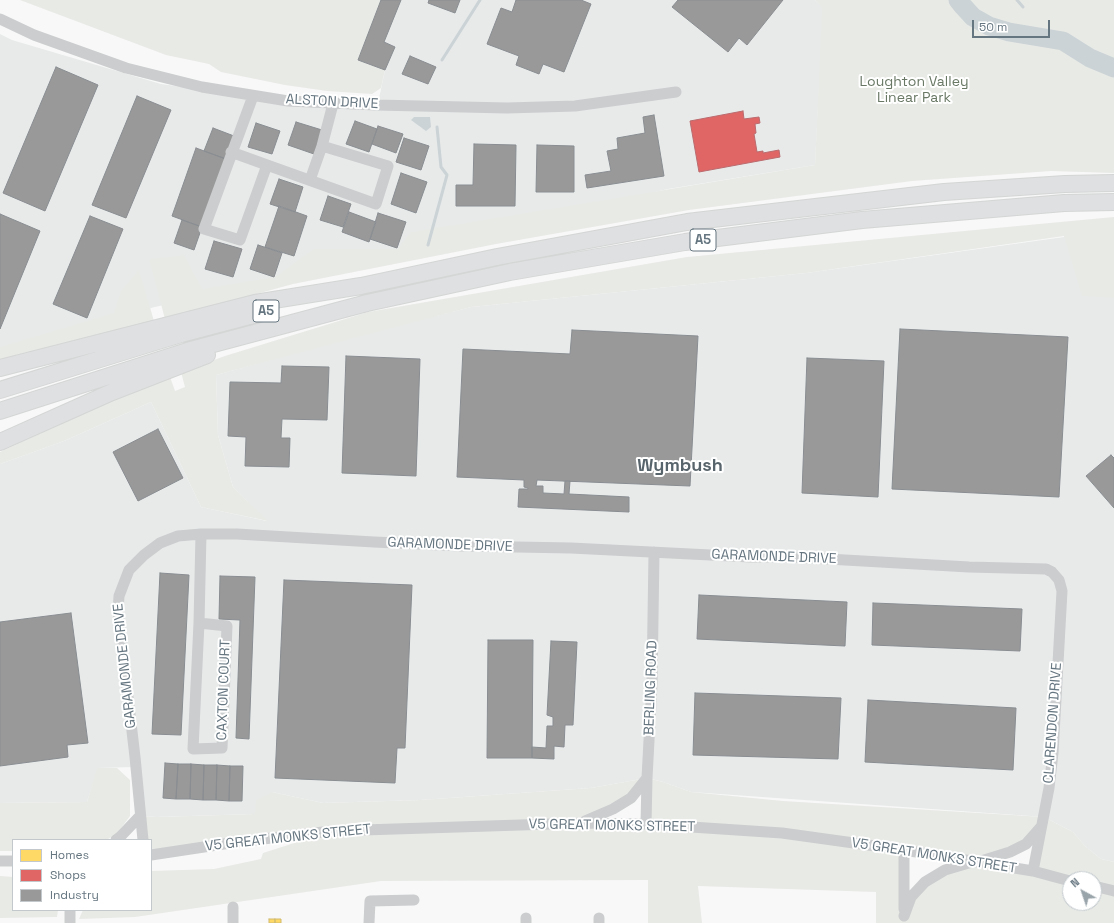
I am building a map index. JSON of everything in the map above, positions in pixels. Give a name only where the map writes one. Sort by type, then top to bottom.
[{"type":"highway","name":"A5","points":[[0,390],[181,334],[361,286],[497,257],[688,222],[944,192],[1066,184],[1114,183]]},
{"type":"highway","name":"A5","points":[[0,411],[187,351],[368,303],[510,272],[685,242],[862,220],[1064,203],[1114,202]]},
{"type":"highway","points":[[0,368],[255,303],[361,286]]},
{"type":"highway","points":[[0,442],[144,379],[298,321]]},
{"type":"street","name":"ALSTON DRIVE","points":[[0,19],[34,35],[126,68],[191,84],[288,101],[333,104],[507,108],[575,106],[676,92]]},
{"type":"street","points":[[253,96],[231,152],[204,229],[240,240],[267,165]]},
{"type":"street","points":[[310,180],[322,146],[333,104]]},
{"type":"street","points":[[231,152],[376,204],[388,166],[322,146]]},
{"type":"street","name":"GARAMONDE DRIVE","points":[[143,839],[118,611],[119,596],[129,570],[144,555],[160,543],[178,536],[201,534],[264,536],[374,542],[792,557],[969,567],[1046,569],[1055,575]]},
{"type":"street","name":"CAXTON COURT","points":[[199,623],[227,626],[222,748],[193,749],[199,623],[201,534]]},
{"type":"street","name":"BERLING ROAD","points":[[646,824],[652,684],[654,552]]},
{"type":"street","name":"CLARENDON DRIVE","points":[[1033,871],[1049,788],[1053,753],[1062,591],[1059,580],[1055,575]]},
{"type":"street","points":[[583,822],[613,809],[631,798],[647,778]]},
{"type":"street","points":[[117,839],[140,816]]},
{"type":"street","name":"V5 GREAT MONKS STREET","points":[[152,855],[237,842],[332,831],[583,822],[646,824],[782,833],[904,850],[1033,871],[1062,878]]},
{"type":"street","points":[[904,920],[911,897],[925,882],[945,870],[1010,852],[1026,844],[1042,826]]},
{"type":"street","points":[[904,850],[904,920]]},
{"type":"street","points":[[0,861],[12,861]]},
{"type":"street","points":[[1102,888],[1114,891]]},
{"type":"street","points":[[369,923],[370,901],[414,900]]},
{"type":"street","points":[[233,907],[233,923]]},
{"type":"street","points":[[70,911],[70,923]]},
{"type":"shaded area","points":[[381,0],[815,0],[823,8],[815,165],[668,189],[155,307],[0,348],[0,34],[12,40],[161,84],[251,96],[377,108],[385,70],[358,60]]},
{"type":"shaded area","points":[[414,117],[430,117],[431,127],[426,131],[411,120]]},
{"type":"shaded area","points":[[1114,230],[1114,862],[1101,859],[1086,847],[1073,832],[1044,817],[691,792],[647,778],[591,788],[421,800],[323,803],[272,792],[256,814],[157,817],[140,816],[136,767],[98,768],[87,802],[0,803],[0,464],[64,441],[151,402],[201,507],[267,521],[233,487],[218,435],[216,375],[357,336],[471,307],[806,273]]},
{"type":"green space","points":[[20,0],[381,0],[358,60],[385,70],[381,88],[372,94],[327,91],[285,85],[221,72],[209,64],[166,55]]},
{"type":"green space","name":"Loughton Valley Linear Park","points":[[815,0],[1114,0],[1114,173],[1051,171],[912,181],[689,210],[496,244],[293,284],[165,319],[149,259],[184,255],[202,289],[275,277],[314,249],[398,249],[411,232],[815,165],[822,8]]},
{"type":"green space","points":[[1114,217],[1114,298],[1082,296],[1064,236],[806,273],[471,307],[216,375],[218,435],[233,487],[268,521],[201,507],[151,402],[64,441],[0,464],[0,452],[147,385],[170,377],[175,391],[185,387],[181,372],[225,356],[368,312],[687,257]]},
{"type":"green space","points":[[139,270],[154,321],[0,360],[0,347],[114,313],[121,291]]},
{"type":"green space","points":[[97,768],[117,768],[130,780],[130,816],[116,835],[108,839],[12,839],[12,851],[0,851],[0,803],[87,802]]},
{"type":"green space","points":[[647,778],[691,792],[783,801],[1044,817],[1073,832],[1086,847],[1101,859],[1114,862],[1114,923],[876,923],[876,892],[698,886],[702,923],[648,923],[648,880],[381,881],[135,917],[79,919],[83,911],[152,911],[152,871],[214,869],[261,859],[263,853],[329,832],[152,855],[152,839],[143,839],[140,816],[157,817],[255,814],[256,800],[272,792],[323,803],[421,800],[591,788]],"holes":[[[647,779],[645,824],[584,822],[631,798]],[[1042,827],[1033,871],[980,862],[1010,852]],[[904,850],[974,862],[925,882],[904,915]]]},
{"type":"green space","points":[[0,876],[12,877],[12,911],[58,911],[57,917],[0,918]]},
{"type":"building: Homes","points":[[269,919],[275,919],[275,923],[269,923]]},
{"type":"building: Homes","points":[[275,919],[281,919],[281,923],[275,923]]},
{"type":"building: Shops","points":[[743,111],[744,119],[759,117],[760,123],[755,124],[756,133],[754,134],[757,152],[763,151],[763,153],[779,150],[780,157],[699,172],[690,121]]},
{"type":"building: Industry","points":[[381,0],[401,0],[384,42],[395,47],[385,70],[358,60]]},
{"type":"building: Industry","points":[[429,0],[460,0],[455,13],[428,3]]},
{"type":"building: Industry","points":[[516,0],[581,0],[591,4],[564,72],[543,64],[539,74],[516,65],[519,56],[487,44],[501,8],[512,12]]},
{"type":"building: Industry","points":[[678,0],[783,0],[747,45],[739,38],[728,52],[672,7]]},
{"type":"building: Industry","points":[[410,56],[436,67],[428,84],[402,74]]},
{"type":"building: Industry","points":[[56,67],[98,85],[45,211],[3,193]]},
{"type":"building: Industry","points":[[137,96],[171,110],[126,218],[92,205]]},
{"type":"building: Industry","points":[[654,115],[664,176],[587,188],[585,175],[611,171],[607,151],[618,149],[617,138],[645,133],[643,117]]},
{"type":"building: Industry","points":[[355,121],[377,129],[369,152],[346,144]]},
{"type":"building: Industry","points":[[296,122],[322,130],[314,154],[288,145]]},
{"type":"building: Industry","points":[[256,123],[280,131],[272,154],[248,147]]},
{"type":"building: Industry","points":[[378,126],[403,134],[396,153],[372,144]]},
{"type":"building: Industry","points":[[213,128],[234,136],[226,159],[204,151]]},
{"type":"building: Industry","points":[[404,138],[429,146],[421,170],[396,162]]},
{"type":"building: Industry","points":[[474,144],[516,145],[515,206],[456,206],[456,185],[473,185]]},
{"type":"building: Industry","points":[[537,145],[574,146],[574,192],[536,192]]},
{"type":"building: Industry","points":[[196,148],[226,159],[202,227],[172,216]]},
{"type":"building: Industry","points":[[401,173],[427,182],[416,213],[391,204]]},
{"type":"building: Industry","points":[[279,179],[303,187],[295,212],[270,204]]},
{"type":"building: Industry","points":[[328,196],[351,204],[343,227],[320,220]]},
{"type":"building: Industry","points":[[279,206],[307,216],[294,256],[265,247]]},
{"type":"building: Industry","points":[[349,212],[376,222],[369,242],[342,232]]},
{"type":"building: Industry","points":[[378,213],[406,222],[397,248],[370,239]]},
{"type":"building: Industry","points":[[0,214],[40,231],[0,329]]},
{"type":"building: Industry","points":[[90,216],[123,229],[87,318],[53,304]]},
{"type":"building: Industry","points":[[182,220],[202,227],[194,250],[174,243]]},
{"type":"building: Industry","points":[[214,241],[242,249],[233,277],[205,269]]},
{"type":"building: Industry","points":[[258,245],[282,253],[274,277],[250,269]]},
{"type":"building: Industry","points":[[900,329],[1068,337],[1059,497],[892,489]]},
{"type":"building: Industry","points":[[572,330],[698,336],[690,486],[570,481],[569,494],[629,497],[629,512],[518,507],[519,489],[528,489],[524,487],[524,480],[457,477],[463,349],[570,354]],"holes":[[[537,480],[565,481],[564,494],[543,493],[543,486],[536,486]]]},
{"type":"building: Industry","points":[[346,356],[420,359],[416,476],[342,473]]},
{"type":"building: Industry","points":[[807,358],[884,361],[878,497],[802,493]]},
{"type":"building: Industry","points":[[282,366],[329,367],[327,420],[282,419],[281,438],[290,438],[289,467],[245,466],[246,437],[228,436],[230,382],[281,383]]},
{"type":"building: Industry","points":[[158,429],[183,478],[138,501],[113,452]]},
{"type":"building: Industry","points":[[1111,455],[1114,458],[1114,508],[1086,476]]},
{"type":"building: Industry","points":[[160,573],[189,575],[181,735],[152,734]]},
{"type":"building: Industry","points":[[220,576],[255,577],[249,739],[236,738],[240,620],[219,619]]},
{"type":"building: Industry","points":[[284,580],[412,585],[405,748],[397,748],[395,783],[275,778]]},
{"type":"building: Industry","points":[[699,595],[847,602],[845,646],[697,639]]},
{"type":"building: Industry","points":[[873,603],[1022,609],[1020,651],[872,645]]},
{"type":"building: Industry","points":[[71,613],[88,743],[67,745],[68,757],[0,766],[0,622]]},
{"type":"building: Industry","points":[[488,640],[533,640],[532,758],[487,758]]},
{"type":"building: Industry","points":[[551,641],[577,642],[573,725],[565,725],[564,747],[554,746],[554,759],[532,758],[532,747],[546,748],[547,726],[553,726],[553,717],[547,715]]},
{"type":"building: Industry","points":[[695,693],[841,698],[838,759],[693,755]]},
{"type":"building: Industry","points":[[868,700],[1016,708],[1013,770],[865,762]]},
{"type":"building: Industry","points":[[165,763],[178,764],[176,799],[163,798]]},
{"type":"building: Industry","points":[[178,764],[191,764],[190,799],[176,799]]},
{"type":"building: Industry","points":[[191,764],[204,765],[203,800],[190,799]]},
{"type":"building: Industry","points":[[204,765],[217,765],[216,800],[203,800]]},
{"type":"building: Industry","points":[[217,765],[230,766],[229,801],[216,800]]},
{"type":"building: Industry","points":[[230,766],[243,766],[242,801],[229,801]]},
{"type":"waterway","points":[[442,60],[480,0]]},
{"type":"waterway","points":[[958,0],[973,17],[989,26],[1009,32],[1063,41],[1090,58],[1114,68]]},
{"type":"waterway","points":[[1017,0],[1023,7]]},
{"type":"waterway","points":[[428,245],[447,175],[441,167],[437,127]]},
{"type":"district","name":"Wymbush","points":[[680,466]]}]
